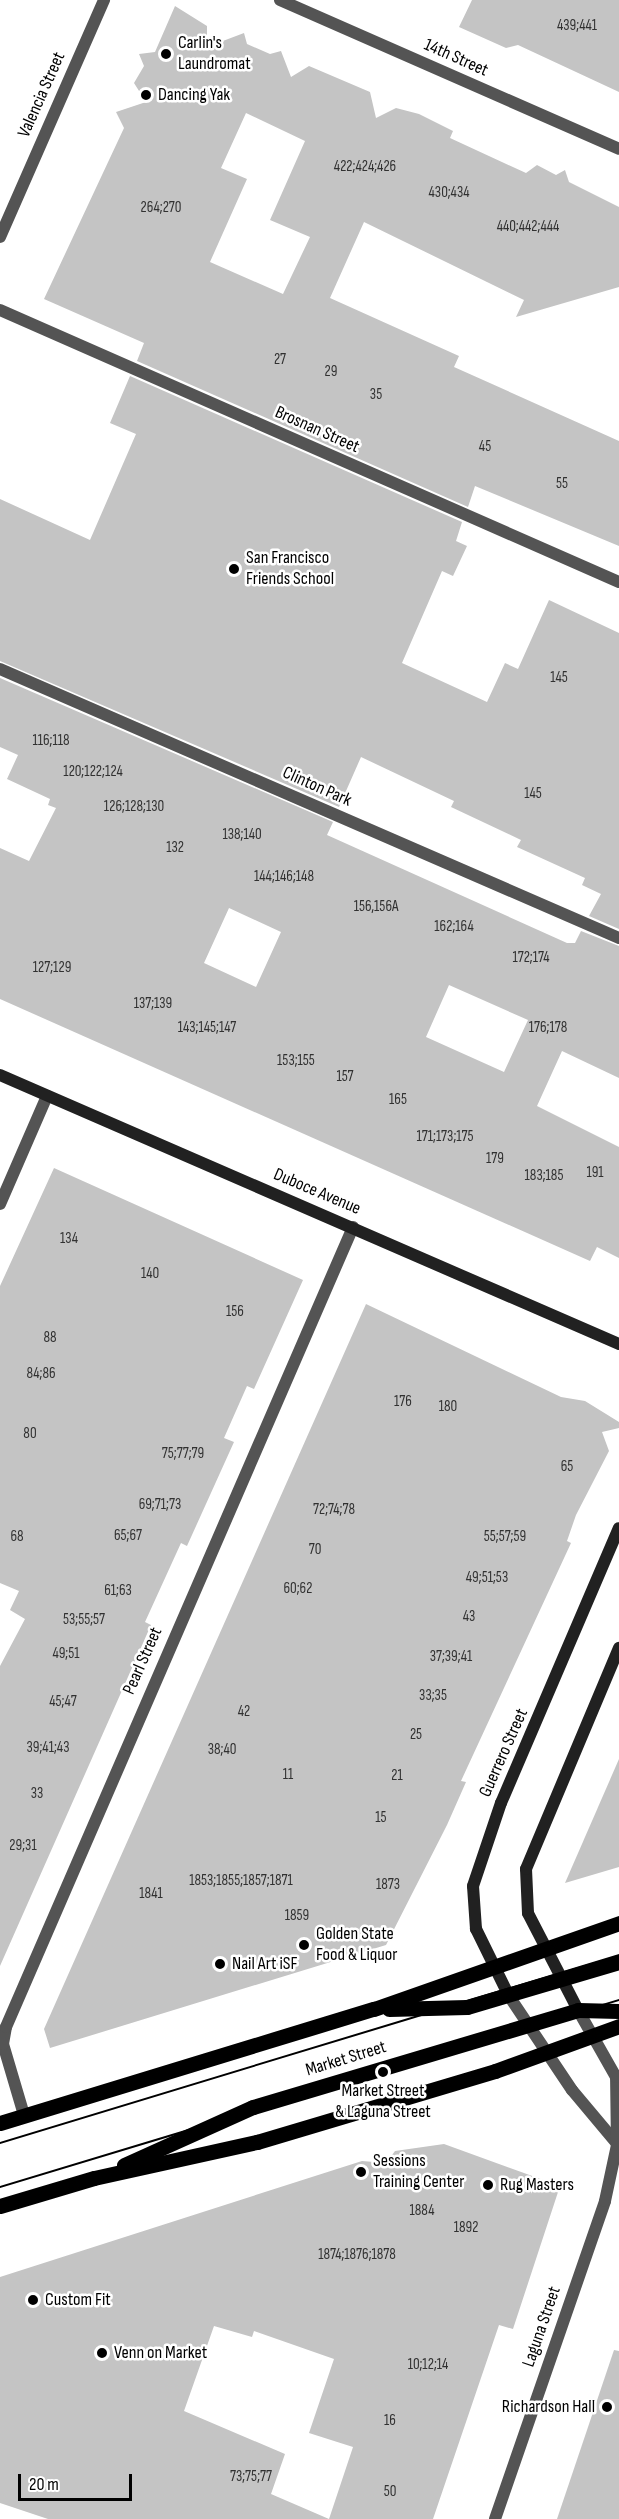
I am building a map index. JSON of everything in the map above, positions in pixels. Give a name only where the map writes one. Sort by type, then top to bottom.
[{"type":"main road","name":"Duboce Avenue","points":[[0,1075],[619,1344]]},
{"type":"main road","name":"Guerrero Street","points":[[509,1996],[476,1929],[472,1886],[501,1803],[619,1528]]},
{"type":"main road","points":[[578,2010],[543,1949],[528,1913],[526,1869],[619,1648]]},
{"type":"main road","points":[[0,2123],[374,2009],[619,1923]]},
{"type":"main road","points":[[374,2009],[467,2007],[619,1962]]},
{"type":"main road","name":"Market Street","points":[[94,2178],[253,2108],[578,2010],[619,2011]]},
{"type":"main road","name":"Market Street","points":[[0,2206],[94,2178],[257,2142],[548,2052],[619,2026]]},
{"type":"street","name":"Valencia Street","points":[[0,237],[104,0]]},
{"type":"street","name":"14th Street","points":[[280,0],[619,149]]},
{"type":"street","name":"Brosnan Street","points":[[0,310],[619,582]]},
{"type":"street","name":"Clinton Park","points":[[0,669],[619,938]]},
{"type":"street","points":[[0,1204],[47,1096]]},
{"type":"street","name":"Pearl Street","points":[[24,2115],[3,2044],[6,2027],[353,1227]]},
{"type":"street","points":[[509,1996],[618,2146]]},
{"type":"street","name":"Laguna Street","points":[[495,2519],[605,2201],[618,2146],[616,2077],[578,2010]]},
{"type":"building","points":[[472,0],[619,0],[619,92],[518,45],[506,48],[459,27]]},
{"type":"building","points":[[175,6],[207,26],[207,47],[244,33],[247,44],[270,54],[281,51],[291,77],[309,66],[370,92],[376,118],[396,108],[419,114],[453,131],[450,138],[526,173],[537,165],[556,175],[565,170],[569,182],[619,207],[619,287],[516,317],[524,300],[364,222],[330,298],[459,356],[454,367],[619,441],[619,546],[475,486],[468,507],[137,361],[144,343],[44,299],[124,128],[116,112],[146,102],[134,83],[144,66],[139,54],[155,52]],"holes":[[[246,113],[305,141],[270,220],[310,237],[283,294],[210,262],[247,179],[221,168]]]},
{"type":"building","name":"San Francisco Friends School","points":[[130,376],[462,522],[456,541],[467,546],[453,576],[442,571],[402,663],[487,702],[505,663],[518,669],[549,600],[619,633],[619,929],[589,916],[601,894],[582,885],[585,878],[517,847],[521,840],[451,807],[454,801],[361,757],[339,807],[0,661],[0,499],[90,540],[136,434],[110,423]]},
{"type":"building","points":[[0,678],[333,822],[327,835],[567,943],[575,943],[581,931],[619,946],[619,1078],[562,1051],[537,1106],[619,1147],[619,1258],[597,1247],[590,1261],[0,999],[0,848],[29,861],[56,808],[48,805],[50,799],[7,779],[18,755],[0,747]],"holes":[[[229,908],[281,932],[256,987],[204,963]],[[449,985],[528,1020],[504,1072],[426,1037]]]},
{"type":"building","points":[[54,1168],[303,1280],[254,1389],[247,1386],[224,1438],[234,1442],[187,1546],[181,1543],[145,1622],[151,1625],[0,1966],[0,1666],[25,1619],[10,1610],[19,1591],[0,1583],[0,1286]]},
{"type":"building","points":[[366,1304],[561,1397],[585,1401],[619,1422],[619,1428],[602,1432],[609,1451],[576,1515],[567,1541],[571,1543],[461,1781],[466,1782],[447,1825],[386,1945],[50,2048],[44,2029]]},
{"type":"building","points":[[619,1759],[619,1867],[565,1883]]},
{"type":"building","points":[[444,2144],[560,2186],[513,2329],[499,2325],[433,2519],[329,2519],[48,2519],[0,2503],[0,2277],[362,2161],[386,2163],[395,2151]],"holes":[[[214,2326],[252,2337],[254,2331],[334,2359],[309,2433],[353,2447],[329,2519],[271,2494],[285,2454],[184,2411]]]},
{"type":"building","name":"Richardson Hall","points":[[614,2350],[619,2351],[619,2519],[557,2519]]},
{"type":"tram line","points":[[0,2143],[619,1955]]},
{"type":"tram line","points":[[0,2187],[619,2000]]},
{"type":"place","name":"Carlin's Laundromat","points":[[166,54]]},
{"type":"place","name":"Dancing Yak","points":[[146,95]]},
{"type":"place","name":"San Francisco Friends School","points":[[234,569]]},
{"type":"place","name":"Golden State Food & Liquor","points":[[304,1945]]},
{"type":"place","name":"Nail Art iSF","points":[[220,1964]]},
{"type":"place","name":"Market Street & Laguna Street","points":[[383,2072]]},
{"type":"place","name":"Sessions Training Center","points":[[361,2172]]},
{"type":"place","name":"Rug Masters","points":[[488,2185]]},
{"type":"place","name":"Custom Fit","points":[[33,2300]]},
{"type":"place","name":"Venn on Market","points":[[102,2353]]},
{"type":"place","name":"Richardson Hall","points":[[607,2407]]}]
